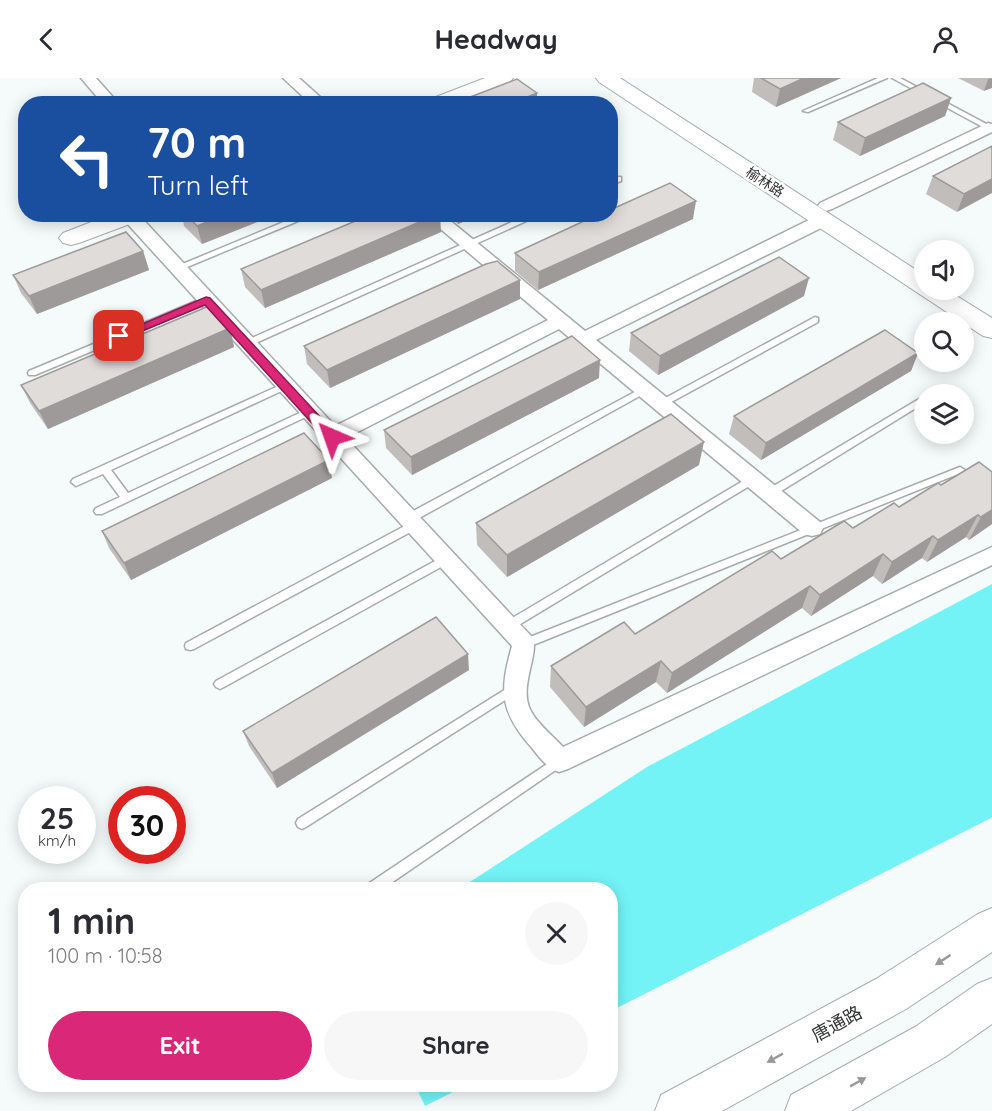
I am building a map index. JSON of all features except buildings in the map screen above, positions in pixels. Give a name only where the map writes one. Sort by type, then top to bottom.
[{"type":"highway","name":"唐通路","points":[[677,1111],[891,994],[992,928]]},
{"type":"highway","points":[[807,1111],[930,1042],[992,999]]},
{"type":"main road","points":[[456,96],[503,78]]},
{"type":"main road","name":"榆林路","points":[[606,78],[825,213],[914,263]]},
{"type":"main road","name":"榆林路","points":[[627,78],[825,213],[914,278]]},
{"type":"main road","points":[[71,238],[114,222]]},
{"type":"main road","points":[[946,300],[992,330]]},
{"type":"main road","points":[[972,300],[992,313]]},
{"type":"street","points":[[88,78],[105,96]]},
{"type":"street","points":[[290,78],[311,96]]},
{"type":"street","points":[[583,339],[990,129]]},
{"type":"street","points":[[139,222],[246,344],[516,635],[514,689],[519,715],[559,761],[992,555]]},
{"type":"street","points":[[441,222],[812,528]]},
{"type":"street","points":[[332,437],[561,321]]},
{"type":"lane","points":[[806,111],[884,78]]},
{"type":"lane","points":[[895,78],[990,129]]},
{"type":"lane","points":[[177,268],[291,222]]},
{"type":"lane","points":[[246,344],[520,222]]},
{"type":"lane","points":[[32,373],[206,300]]},
{"type":"lane","points":[[661,404],[815,320]]},
{"type":"lane","points":[[76,482],[285,386]]},
{"type":"lane","points":[[190,646],[645,390]]},
{"type":"lane","points":[[771,494],[914,405]]},
{"type":"lane","points":[[99,511],[309,412]]},
{"type":"lane","points":[[105,469],[126,498]]},
{"type":"lane","points":[[516,635],[812,528],[960,470]]},
{"type":"lane","points":[[516,635],[753,479]]},
{"type":"lane","points":[[220,684],[446,559]]},
{"type":"lane","points":[[302,824],[514,689]]},
{"type":"lane","points":[[381,882],[559,761]]},
{"type":"shaded area","points":[[992,584],[992,817],[618,1007],[618,882],[470,882],[647,767]]},
{"type":"shaded area","points":[[418,1092],[453,1092],[425,1106]]},
{"type":"route","points":[[119,336],[206,300],[332,437]]}]
